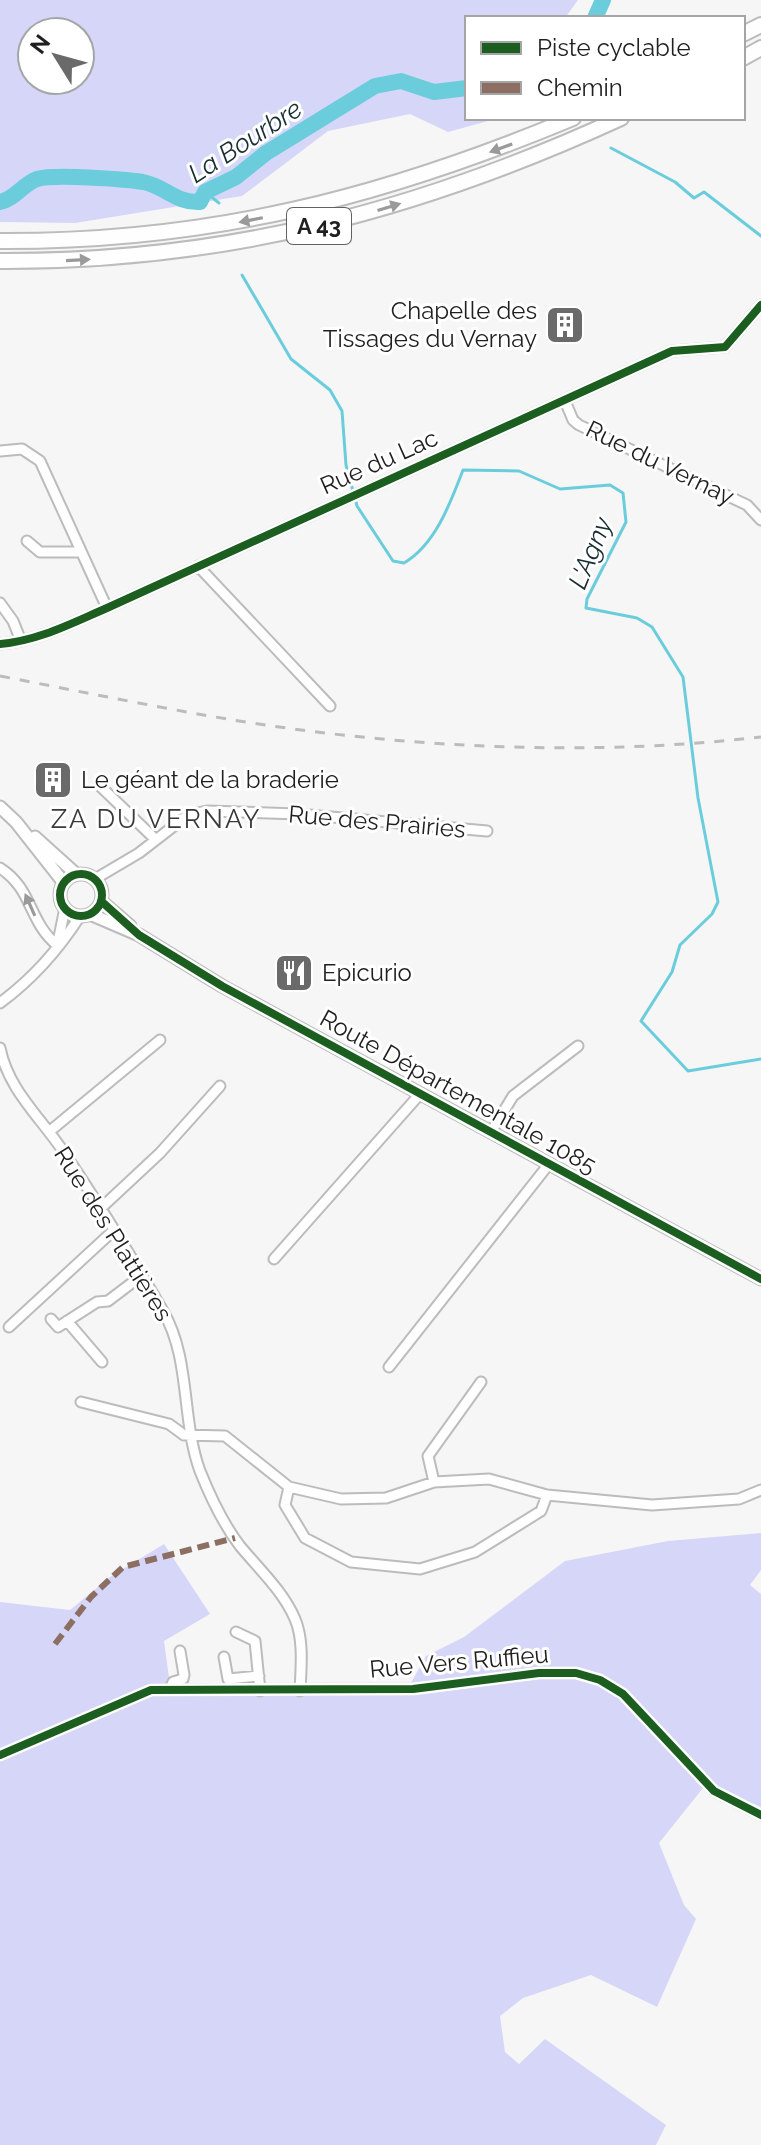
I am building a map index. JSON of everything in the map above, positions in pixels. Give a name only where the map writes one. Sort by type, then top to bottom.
[{"type":"highway","name":"A 43","points":[[0,241],[57,241],[151,234],[297,210],[366,193],[442,169],[568,120]]},
{"type":"highway","name":"A 43","points":[[0,261],[49,262],[158,254],[253,240],[332,223],[450,188],[518,163],[616,120]]},
{"type":"main road","points":[[0,807],[76,874],[95,879],[102,893],[101,901],[97,909],[85,915]]},
{"type":"main road","points":[[16,822],[64,883]]},
{"type":"main road","points":[[76,874],[64,883],[60,891],[65,908],[139,935]]},
{"type":"main road","points":[[101,901],[139,935]]},
{"type":"main road","name":"Route Départementale 1085","points":[[139,935],[222,986],[761,1279]]},
{"type":"street","name":"Rue du Lac","points":[[0,644],[21,641],[107,608],[672,351],[725,347],[761,305]]},
{"type":"street","name":"Rue du Vernay","points":[[565,401],[573,420],[579,425],[747,505],[761,520]]},
{"type":"street","points":[[0,451],[22,449],[40,461],[107,608]]},
{"type":"street","points":[[27,541],[40,552],[80,552]]},
{"type":"street","points":[[198,566],[330,706]]},
{"type":"street","points":[[0,603],[13,621],[21,641]]},
{"type":"street","points":[[99,785],[155,839]]},
{"type":"street","name":"Rue des Prairies","points":[[95,879],[139,853],[188,815],[217,811],[298,814],[487,831]]},
{"type":"street","points":[[0,868],[21,885],[41,930],[57,945]]},
{"type":"street","points":[[57,945],[65,908]]},
{"type":"street","points":[[0,1003],[21,987],[85,915]]},
{"type":"street","points":[[50,1131],[160,1040]]},
{"type":"street","points":[[491,1132],[513,1096],[578,1046]]},
{"type":"street","name":"Rue des Plattières","points":[[0,1048],[7,1075],[50,1131],[172,1328],[200,1470],[223,1520],[287,1604],[296,1621],[301,1650],[300,1691]]},
{"type":"street","points":[[100,1209],[160,1153],[220,1086]]},
{"type":"street","points":[[274,1259],[420,1094]]},
{"type":"street","points":[[389,1367],[549,1164]]},
{"type":"street","points":[[9,1327],[113,1231]]},
{"type":"street","points":[[51,1319],[58,1327],[97,1302],[108,1301],[141,1276]]},
{"type":"street","points":[[67,1321],[102,1362]]},
{"type":"street","points":[[434,1482],[428,1456],[481,1382]]},
{"type":"street","points":[[81,1402],[169,1424],[184,1435],[225,1436],[289,1487],[341,1499],[386,1498],[434,1482],[489,1479],[547,1495],[652,1505],[739,1499],[761,1490]]},
{"type":"street","points":[[289,1487],[285,1505],[305,1538],[351,1562],[420,1569],[475,1552],[541,1511],[547,1495]]},
{"type":"street","points":[[236,1632],[255,1641],[260,1691]]},
{"type":"street","points":[[170,1689],[173,1682],[183,1679],[180,1651]]},
{"type":"street","points":[[224,1657],[228,1679],[259,1676]]},
{"type":"street","name":"Rue Vers Ruffieu","points":[[0,1755],[151,1690],[413,1689],[539,1673],[576,1673],[600,1680],[623,1694],[714,1791],[761,1815]]},
{"type":"shaded area","points":[[0,0],[578,0],[566,16],[465,16],[465,120],[492,120],[448,132],[410,114],[328,131],[242,196],[75,223],[0,222]]},
{"type":"shaded area","points":[[761,1533],[761,1570],[750,1585],[761,1594],[761,1807],[716,1787],[656,1735],[703,1788],[659,1843],[684,1905],[696,1919],[657,2007],[591,1975],[523,1998],[500,2016],[505,2052],[519,2064],[545,2039],[666,2125],[656,2145],[0,2145],[0,1602],[70,1610],[110,1577],[164,1544],[210,1614],[164,1641],[170,1685],[167,1689],[407,1690],[426,1656],[464,1637],[565,1561],[668,1541]]},
{"type":"waterway","name":"La Bourbre","points":[[596,16],[603,0]]},
{"type":"waterway","name":"La Bourbre","points":[[0,202],[37,179],[58,177],[143,182],[184,200],[200,202],[205,192],[236,177],[266,153],[375,86],[401,81],[434,92],[465,88]]},
{"type":"waterway","name":"La Bourbre","points":[[453,88],[465,93]]},
{"type":"waterway","points":[[611,148],[675,182],[694,198],[704,192],[761,236]]},
{"type":"waterway","name":"L'Agny","points":[[205,192],[219,203]]},
{"type":"waterway","name":"L'Agny","points":[[242,275],[291,359],[330,390],[342,411],[346,465],[357,506],[393,561],[404,563],[433,535],[463,470],[519,471],[560,489],[610,485],[623,493],[626,522],[587,599],[586,608],[637,618],[652,627],[683,677],[698,798],[718,902],[712,914],[680,945],[672,972],[641,1021],[688,1071],[761,1059]]},
{"type":"railway","points":[[0,676],[233,720],[430,743],[629,747],[761,737]]},
{"type":"marked path","points":[[55,1644],[91,1597],[123,1567],[235,1538]]},
{"type":"cycle path","points":[[0,644],[41,635],[81,620],[672,351],[725,347],[761,305]]},
{"type":"cycle path","points":[[81,874],[96,880],[102,895],[96,910],[81,916],[66,910],[60,895],[66,880],[81,874]]},
{"type":"cycle path","points":[[101,901],[139,935],[222,986],[761,1279]]},
{"type":"cycle path","points":[[0,1755],[151,1690],[413,1689],[539,1673],[576,1673],[600,1680],[623,1694],[714,1791],[761,1815]]},
{"type":"place","name":"Chapelle des Tissages du Vernay","points":[[565,325]]},
{"type":"place","name":"Le géant de la braderie","points":[[53,780]]},
{"type":"place","name":"Epicurio","points":[[294,973]]},
{"type":"district","name":"ZA DU VERNAY","points":[[156,819]]}]
